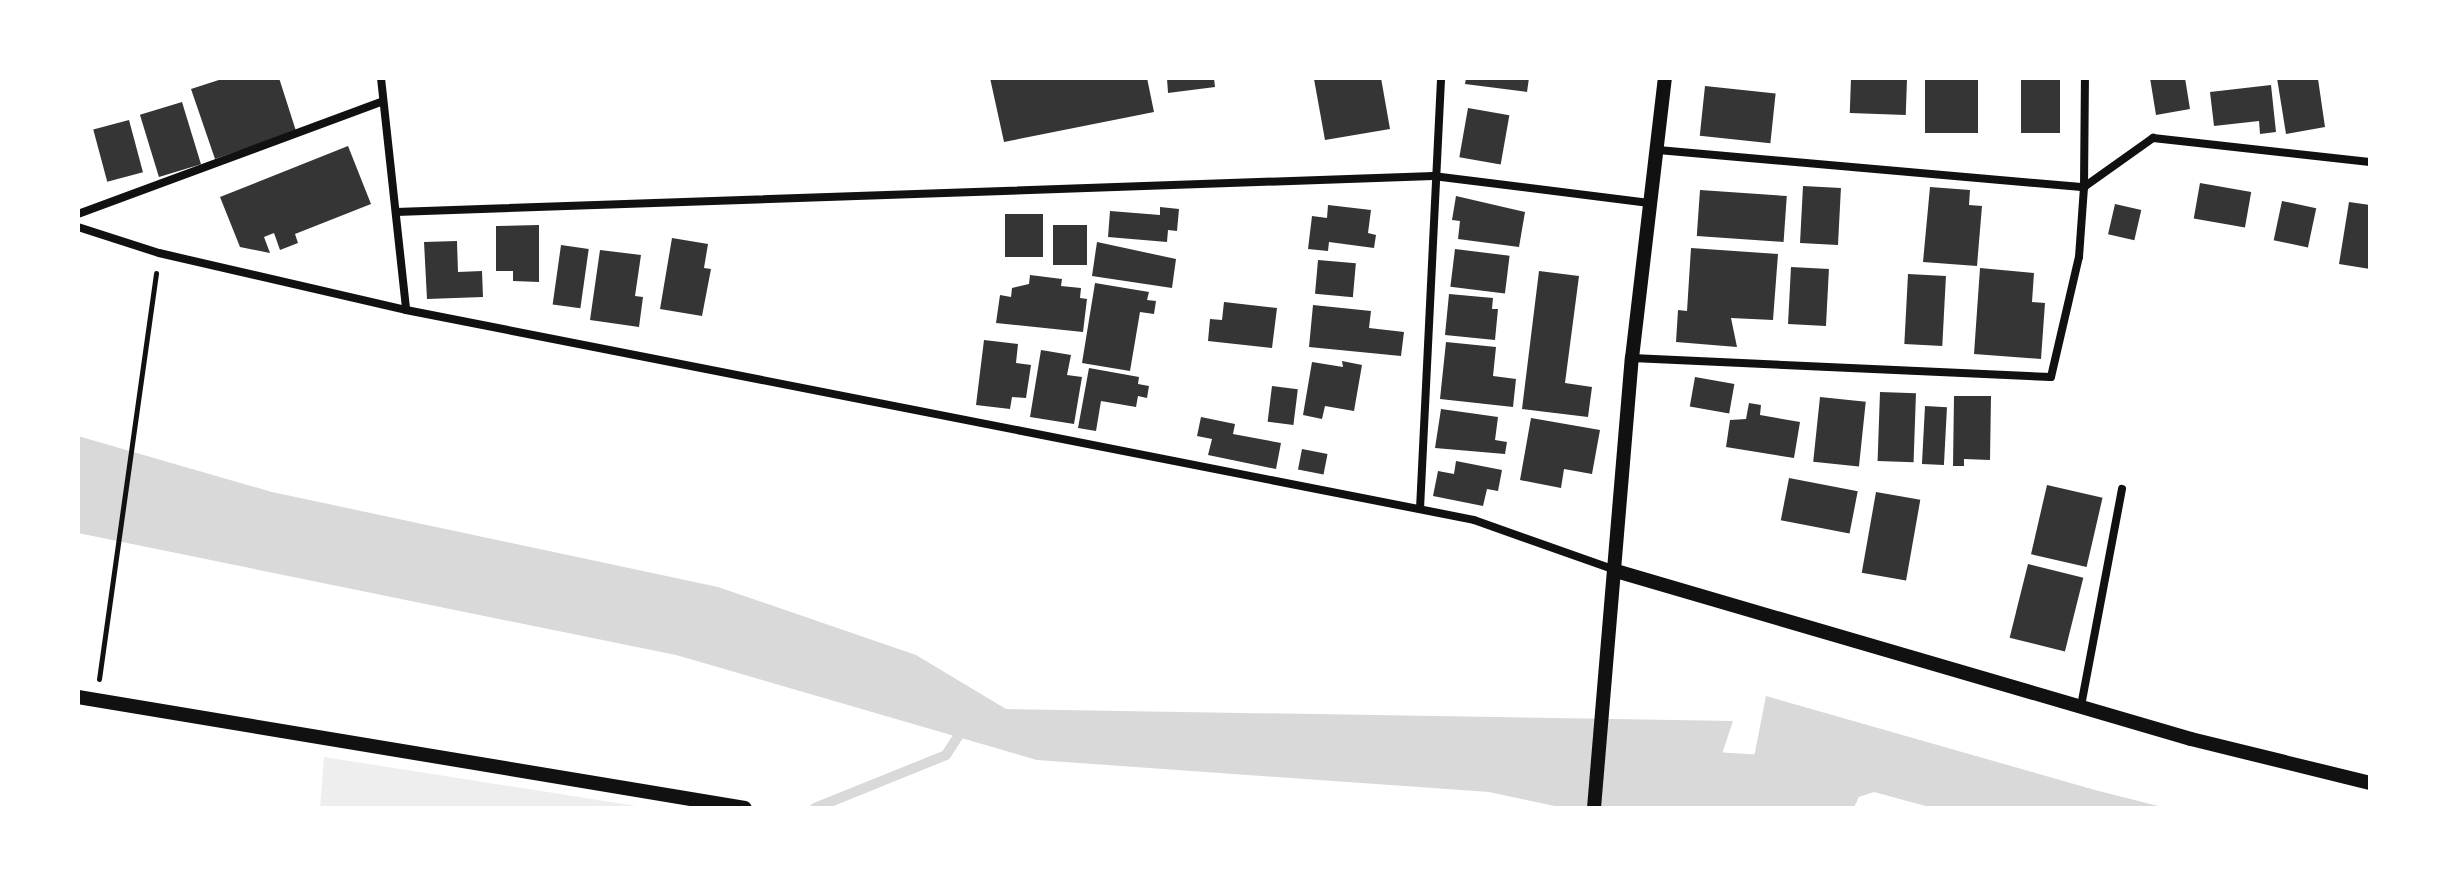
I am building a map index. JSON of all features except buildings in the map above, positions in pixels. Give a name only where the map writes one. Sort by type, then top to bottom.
[{"type":"street","points":[[381,78],[406,310]]},
{"type":"street","points":[[1420,509],[1433,176],[1441,78]]},
{"type":"street","points":[[1594,808],[1632,358],[1665,78]]},
{"type":"street","points":[[1632,358],[2051,377],[2079,257],[2084,187],[2085,78]]},
{"type":"street","points":[[78,214],[383,101]]},
{"type":"street","points":[[1658,150],[2084,187],[2153,138],[2370,162]]},
{"type":"street","points":[[396,212],[1433,176],[1649,203]]},
{"type":"street","points":[[78,227],[159,253],[406,310],[1474,520],[1616,571],[2191,739],[2370,783]]},
{"type":"street","points":[[2081,706],[2122,489]]},
{"type":"street","points":[[78,697],[745,808]]},
{"type":"path","points":[[96,700],[159,253]]},
{"type":"shaded area","points":[[78,436],[272,492],[718,587],[916,655],[1006,709],[1733,721],[1704,808],[1564,808],[1489,792],[1037,760],[676,655],[78,533]]},
{"type":"shaded area","points":[[1766,696],[2166,808],[1933,808],[1874,792],[1825,808],[1744,808]]},
{"type":"shaded area","points":[[324,757],[649,808],[320,808]]},
{"type":"waterway","points":[[815,808],[946,755],[966,724]]},
{"type":"waterway","points":[[1631,777],[1830,789]]}]
